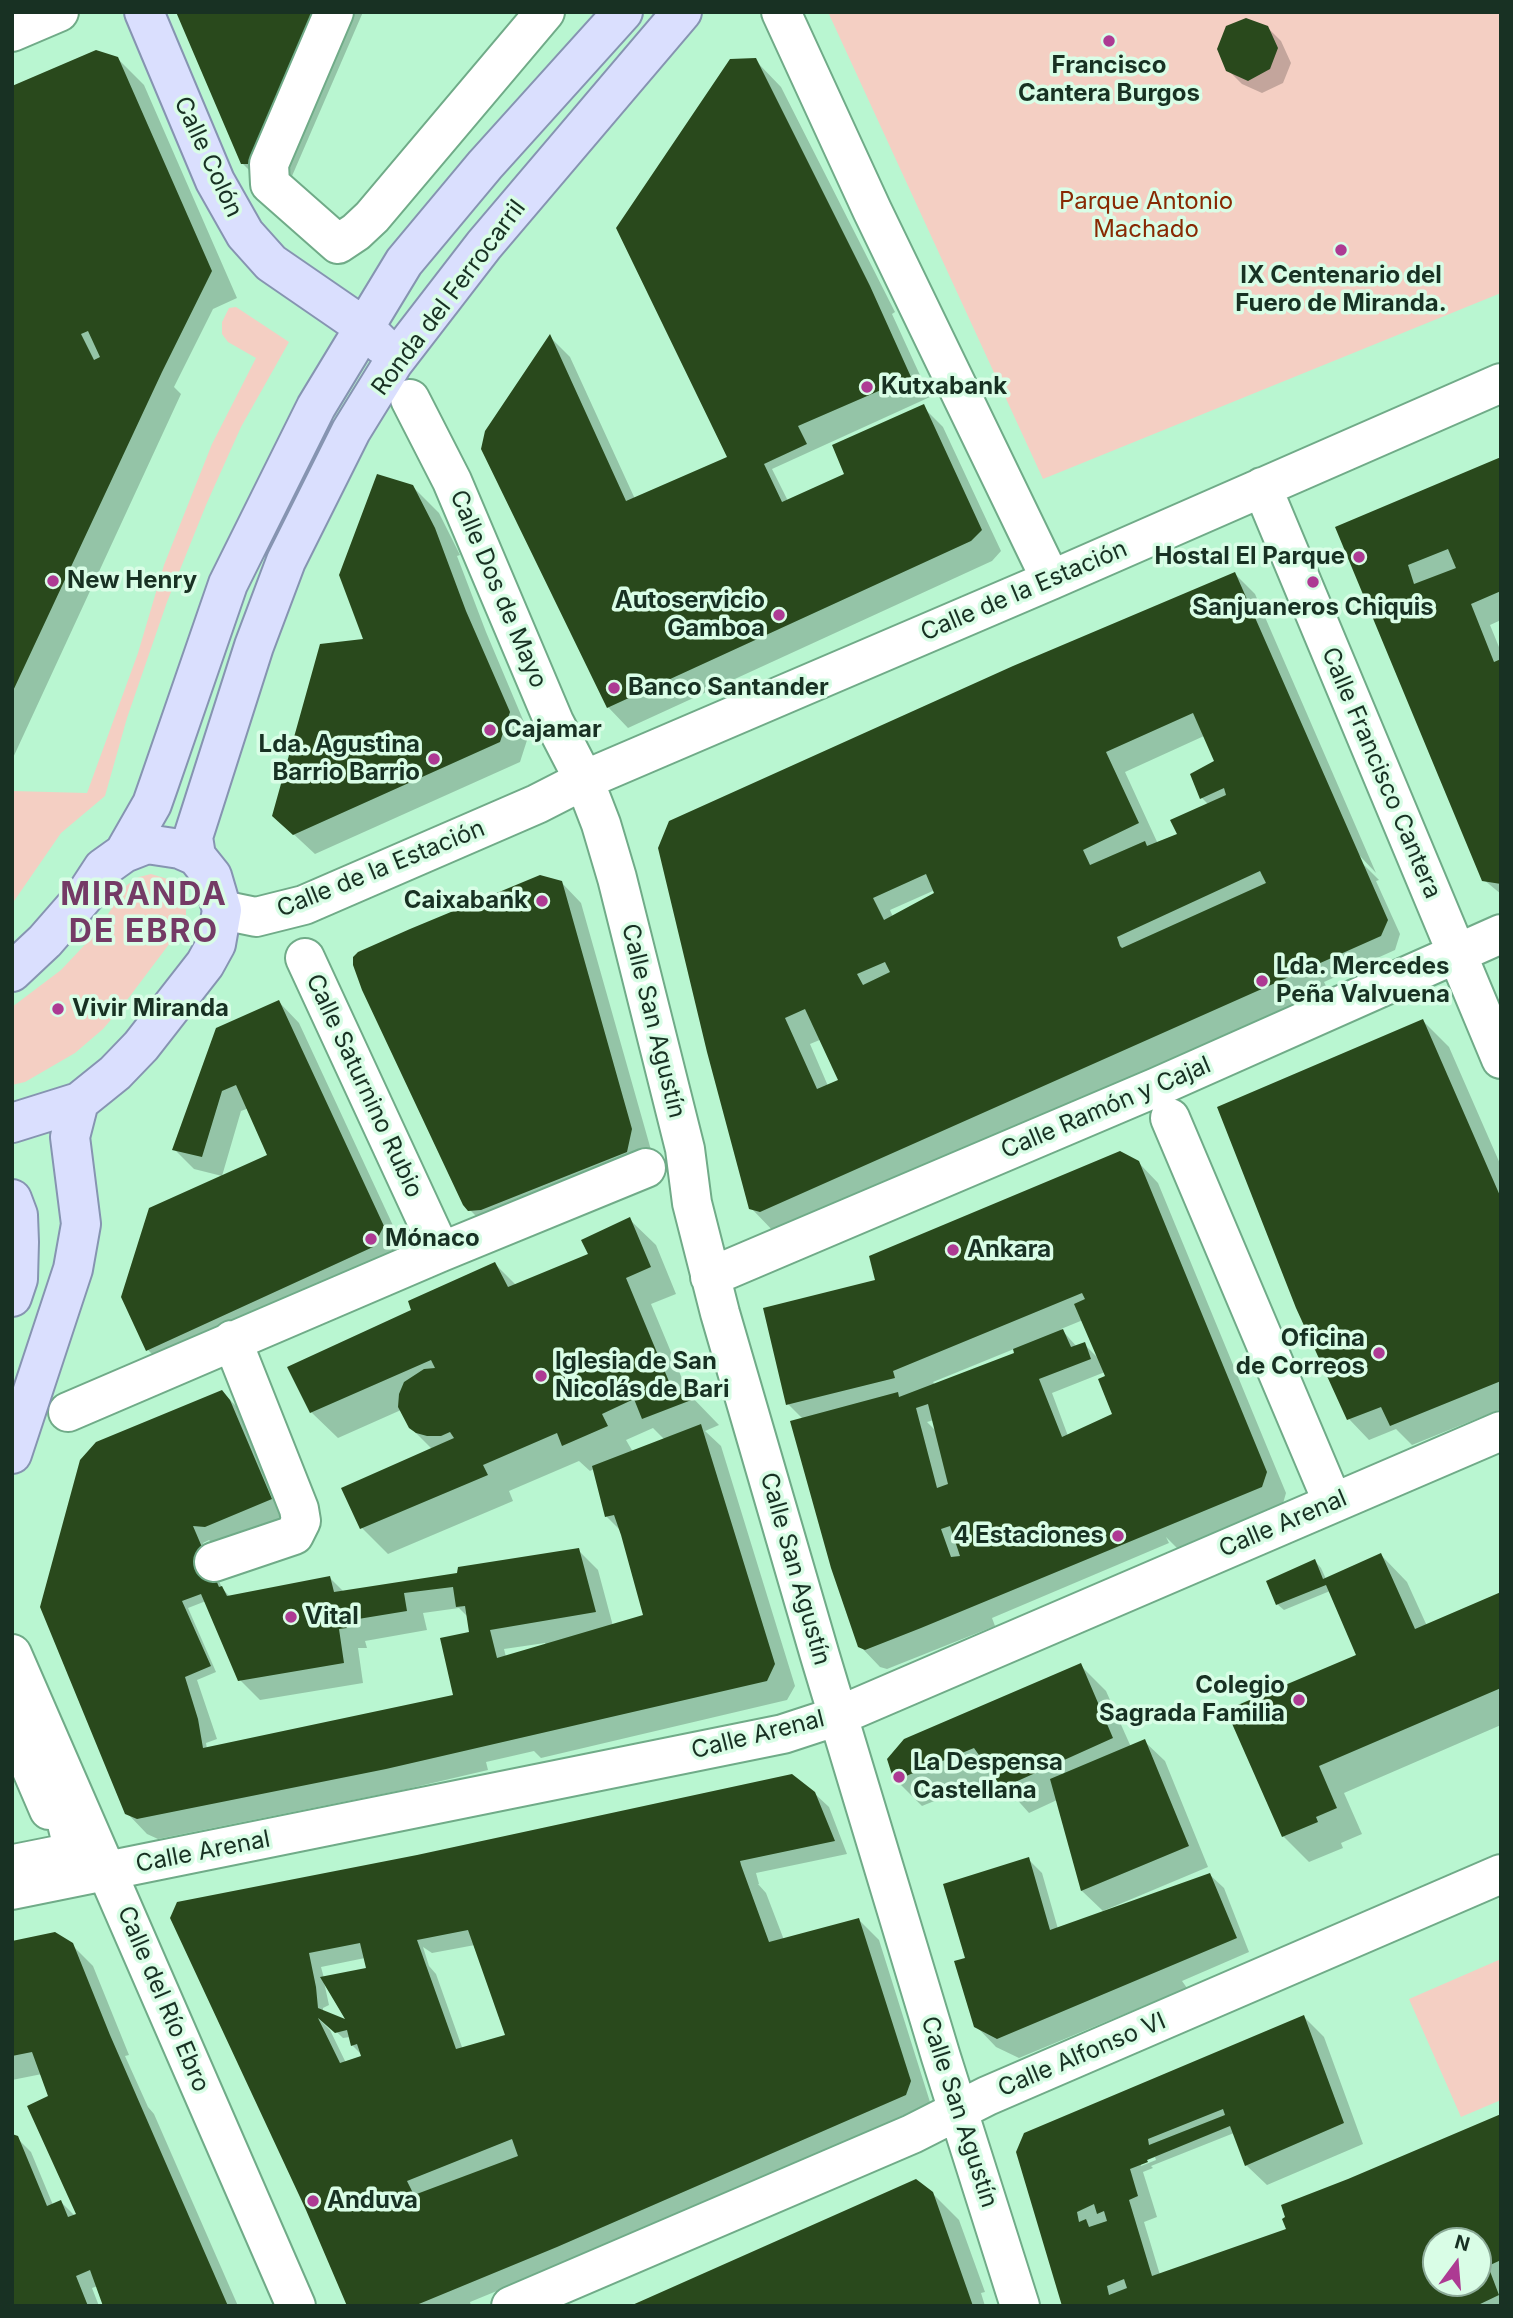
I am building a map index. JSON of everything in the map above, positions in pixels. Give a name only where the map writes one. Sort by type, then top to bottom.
[{"type":"main road","name":"Calle Colón","points":[[144,12],[215,181],[245,234],[271,263],[365,327],[384,346],[393,363]]},
{"type":"main road","name":"Ronda del Ferrocarril","points":[[124,853],[152,804],[228,584],[316,407],[404,262],[485,165],[623,12]]},
{"type":"main road","name":"Ronda del Ferrocarril","points":[[196,856],[193,837],[254,646],[286,561],[331,468],[393,363],[484,245],[682,12]]},
{"type":"main road","points":[[12,972],[45,941],[86,894],[103,868],[124,853],[147,844],[180,849],[196,856],[212,876],[222,910],[216,944],[205,964],[141,1046],[115,1073],[79,1102],[12,1123]]},
{"type":"main road","points":[[12,1454],[73,1269],[81,1224],[70,1138],[79,1102]]},
{"type":"main road","points":[[12,1199],[18,1215],[19,1242],[18,1279],[12,1297]]},
{"type":"street","points":[[12,32],[59,12]]},
{"type":"street","points":[[334,12],[269,164],[270,184],[338,244],[372,217],[545,12]]},
{"type":"street","points":[[781,12],[872,210],[1051,580]]},
{"type":"street","name":"Calle de la Estación","points":[[222,910],[256,917],[304,905],[537,804],[584,780],[1501,383]]},
{"type":"street","name":"Calle Dos de Mayo","points":[[410,399],[452,481],[554,722],[584,780],[601,824]]},
{"type":"street","name":"Calle Francisco Cantera","points":[[1262,487],[1501,1059]]},
{"type":"street","name":"Calle San Agustín","points":[[601,824],[680,1127],[692,1203],[710,1277],[838,1716],[1020,2306]]},
{"type":"street","name":"Calle Ramón y Cajal","points":[[710,1277],[1157,1087],[1501,934]]},
{"type":"street","name":"Calle Saturnino Rubio","points":[[305,958],[441,1252]]},
{"type":"street","points":[[1170,1118],[1333,1503]]},
{"type":"street","points":[[68,1412],[232,1340],[646,1168]]},
{"type":"street","points":[[214,1562],[294,1535],[301,1521],[299,1509],[232,1340]]},
{"type":"street","name":"Calle Arenal","points":[[12,1889],[783,1734],[838,1716],[1501,1431]]},
{"type":"street","name":"Calle del Río Ebro","points":[[12,1654],[296,2306]]},
{"type":"street","points":[[12,1724],[49,1810],[63,1807],[72,1844],[64,1854],[12,1864]]},
{"type":"street","name":"Calle Alfonso VI","points":[[511,2306],[912,2134],[987,2096],[1501,1874]]},
{"type":"green space","name":"Parque Antonio Machado","points":[[828,12],[1501,12],[1501,293],[1043,479]]},
{"type":"green space","points":[[236,307],[289,342],[241,427],[206,505],[167,602],[127,718],[105,796],[61,833],[12,904],[12,791],[87,793],[138,653],[164,565],[212,444],[256,358],[228,342],[222,334],[222,322],[229,308]]},
{"type":"green space","points":[[151,874],[171,880],[179,889],[186,903],[186,917],[182,927],[103,1029],[75,1053],[25,1082],[12,1085],[12,1007],[61,970],[95,934],[127,885],[139,877]]},
{"type":"green space","points":[[1501,1959],[1501,2100],[1461,2117],[1409,1999]]},
{"type":"building","points":[[176,12],[334,12],[269,164],[241,164]]},
{"type":"building","points":[[1246,18],[1268,26],[1278,48],[1270,69],[1248,81],[1226,71],[1217,49],[1226,26]]},
{"type":"building","points":[[96,50],[118,57],[212,271],[12,693],[12,86]],"holes":[[[88,331],[100,357],[94,360],[81,334]]]},
{"type":"building","points":[[756,58],[870,286],[911,377],[798,426],[807,444],[764,464],[782,502],[844,474],[832,445],[924,404],[982,530],[971,541],[607,708],[481,449],[485,431],[550,334],[626,501],[727,457],[616,228],[730,59]]},
{"type":"building","points":[[1501,457],[1501,591],[1471,604],[1494,662],[1501,659],[1501,884],[1482,881],[1335,527]],"holes":[[[1448,549],[1456,568],[1414,584],[1408,565]]]},
{"type":"building","points":[[377,474],[413,485],[435,528],[466,611],[510,712],[500,742],[293,835],[272,816],[320,644],[363,639],[339,575]]},
{"type":"building","points":[[1235,572],[1388,920],[1381,936],[760,1212],[749,1209],[707,1052],[658,848],[669,821],[1013,666]],"holes":[[[1193,713],[1214,761],[1190,774],[1200,799],[1224,788],[1226,795],[1170,820],[1177,834],[1147,846],[1145,841],[1090,865],[1083,850],[1139,823],[1106,752]],[[1260,871],[1266,883],[1122,948],[1117,937]],[[926,874],[934,893],[884,920],[873,898]],[[885,962],[890,972],[863,985],[857,974]],[[805,1009],[838,1080],[817,1089],[785,1018]]]},
{"type":"building","points":[[540,875],[562,881],[632,1129],[627,1152],[481,1210],[468,1211],[362,990],[353,965],[353,957],[358,952],[410,929]]},
{"type":"building","points":[[279,1000],[384,1226],[373,1247],[146,1351],[121,1297],[149,1208],[267,1155],[236,1085],[222,1091],[202,1157],[172,1150],[216,1028]]},
{"type":"building","points":[[1423,1019],[1501,1198],[1501,1381],[1390,1426],[1381,1407],[1347,1420],[1296,1308],[1217,1107]]},
{"type":"building","points":[[1120,1151],[1139,1161],[1267,1472],[1262,1487],[921,1628],[865,1650],[858,1647],[831,1568],[790,1421],[898,1392],[899,1397],[1014,1353],[1013,1349],[1063,1329],[1071,1347],[1085,1342],[1091,1359],[1039,1379],[1062,1437],[1112,1414],[1098,1379],[1105,1376],[1074,1304],[1085,1299],[1082,1293],[893,1371],[895,1378],[786,1405],[763,1308],[875,1280],[869,1256]],"holes":[[[928,1404],[948,1484],[937,1488],[916,1408]],[[950,1526],[960,1556],[951,1557],[941,1529]]]},
{"type":"building","name":"Iglesia de San Nicolás de Bari","points":[[630,1217],[651,1267],[626,1278],[675,1396],[689,1391],[694,1399],[642,1419],[634,1399],[602,1414],[608,1426],[562,1446],[557,1433],[483,1465],[488,1475],[360,1529],[341,1488],[454,1438],[450,1432],[441,1436],[416,1433],[409,1428],[398,1407],[404,1382],[424,1369],[435,1368],[431,1360],[310,1413],[287,1367],[411,1310],[408,1301],[495,1262],[508,1287],[588,1254],[581,1240]]},
{"type":"building","points":[[222,1390],[230,1400],[272,1499],[205,1527],[193,1526],[219,1587],[222,1586],[227,1596],[330,1576],[334,1592],[457,1573],[458,1567],[579,1548],[596,1612],[490,1630],[497,1658],[643,1615],[621,1535],[614,1515],[605,1517],[592,1466],[701,1424],[775,1664],[767,1681],[386,1769],[137,1819],[125,1814],[40,1607],[80,1460],[96,1442]],"holes":[[[453,1587],[456,1607],[465,1606],[469,1632],[440,1638],[453,1695],[203,1748],[198,1719],[185,1677],[211,1666],[182,1601],[201,1594],[238,1681],[344,1663],[339,1629],[347,1628],[346,1621],[407,1611],[404,1593]]]},
{"type":"building","points":[[1381,1553],[1415,1629],[1501,1592],[1501,1688],[1319,1766],[1337,1808],[1316,1817],[1318,1822],[1282,1837],[1226,1710],[1356,1655],[1326,1585],[1276,1605],[1266,1581],[1315,1559],[1323,1579]]},
{"type":"building","points":[[1081,1663],[1113,1738],[1002,1788],[974,1748],[894,1781],[887,1759],[904,1739]]},
{"type":"building","points":[[1145,1739],[1189,1846],[1081,1891],[1050,1779]]},
{"type":"building","points":[[792,1774],[815,1792],[835,1841],[740,1861],[741,1865],[769,1942],[859,1918],[911,2081],[906,2095],[557,2247],[414,2306],[347,2306],[306,2210],[170,1918],[177,1902],[417,1855]],"holes":[[[468,1930],[505,2035],[456,2049],[417,1940]],[[360,1943],[366,1968],[320,1977],[345,2019],[318,2008],[309,1953]],[[318,2018],[335,2033],[347,2030],[351,2046],[357,2044],[361,2056],[340,2063]],[[512,2139],[518,2156],[414,2195],[407,2181]]]},
{"type":"building","points":[[1029,1857],[1050,1930],[1210,1873],[1237,1938],[997,2039],[974,2027],[954,1961],[965,1958],[943,1884]]},
{"type":"building","points":[[55,1932],[73,1943],[110,2035],[228,2306],[103,2306],[90,2270],[76,2276],[88,2306],[12,2306],[12,2134],[18,2136],[47,2206],[61,2200],[68,2217],[76,2214],[27,2106],[48,2096],[32,2052],[12,2056],[12,1941]]},
{"type":"building","points":[[1304,2015],[1344,2123],[1245,2166],[1230,2126],[1130,2169],[1138,2196],[1129,2200],[1152,2276],[1286,2229],[1281,2205],[1501,2114],[1501,2260],[1492,2264],[1492,2227],[1422,2227],[1422,2297],[1492,2297],[1492,2277],[1499,2295],[1476,2306],[1062,2306],[1016,2152],[1024,2133]],"holes":[[[1223,2109],[1225,2115],[1149,2145],[1148,2139]],[[1094,2204],[1097,2214],[1104,2211],[1107,2221],[1089,2227],[1086,2219],[1079,2222],[1077,2212]],[[1124,2279],[1127,2288],[1109,2295],[1107,2286]]]},
{"type":"building","points":[[916,2179],[933,2192],[973,2306],[630,2306]]},
{"type":"place","name":"Francisco Cantera Burgos","points":[[1109,41]]},
{"type":"place","name":"IX Centenario del Fuero de Miranda.","points":[[1341,250]]},
{"type":"place","name":"Kutxabank","points":[[867,387]]},
{"type":"place","name":"Hostal El Parque","points":[[1359,557]]},
{"type":"place","name":"New Henry","points":[[53,581]]},
{"type":"place","name":"Sanjuaneros Chiquis","points":[[1313,582]]},
{"type":"place","name":"Autoservicio Gamboa","points":[[779,615]]},
{"type":"place","name":"Banco Santander","points":[[614,688]]},
{"type":"place","name":"Cajamar","points":[[490,730]]},
{"type":"place","name":"Lda. Agustina Barrio Barrio","points":[[434,759]]},
{"type":"place","name":"Caixabank","points":[[542,901]]},
{"type":"place","name":"Lda. Mercedes Peña Valvuena","points":[[1262,981]]},
{"type":"place","name":"Vivir Miranda","points":[[58,1009]]},
{"type":"place","name":"Mónaco","points":[[371,1239]]},
{"type":"place","name":"Ankara","points":[[953,1250]]},
{"type":"place","name":"Oficina de Correos","points":[[1379,1353]]},
{"type":"place","name":"Iglesia de San Nicolás de Bari","points":[[541,1376]]},
{"type":"place","name":"4 Estaciones","points":[[1118,1536]]},
{"type":"place","name":"Vital","points":[[291,1617]]},
{"type":"place","name":"Colegio Sagrada Familia","points":[[1299,1700]]},
{"type":"place","name":"La Despensa Castellana","points":[[899,1777]]},
{"type":"place","name":"Anduva","points":[[313,2201]]},
{"type":"district","name":"MIRANDA DE EBRO","points":[[144,914]]}]
